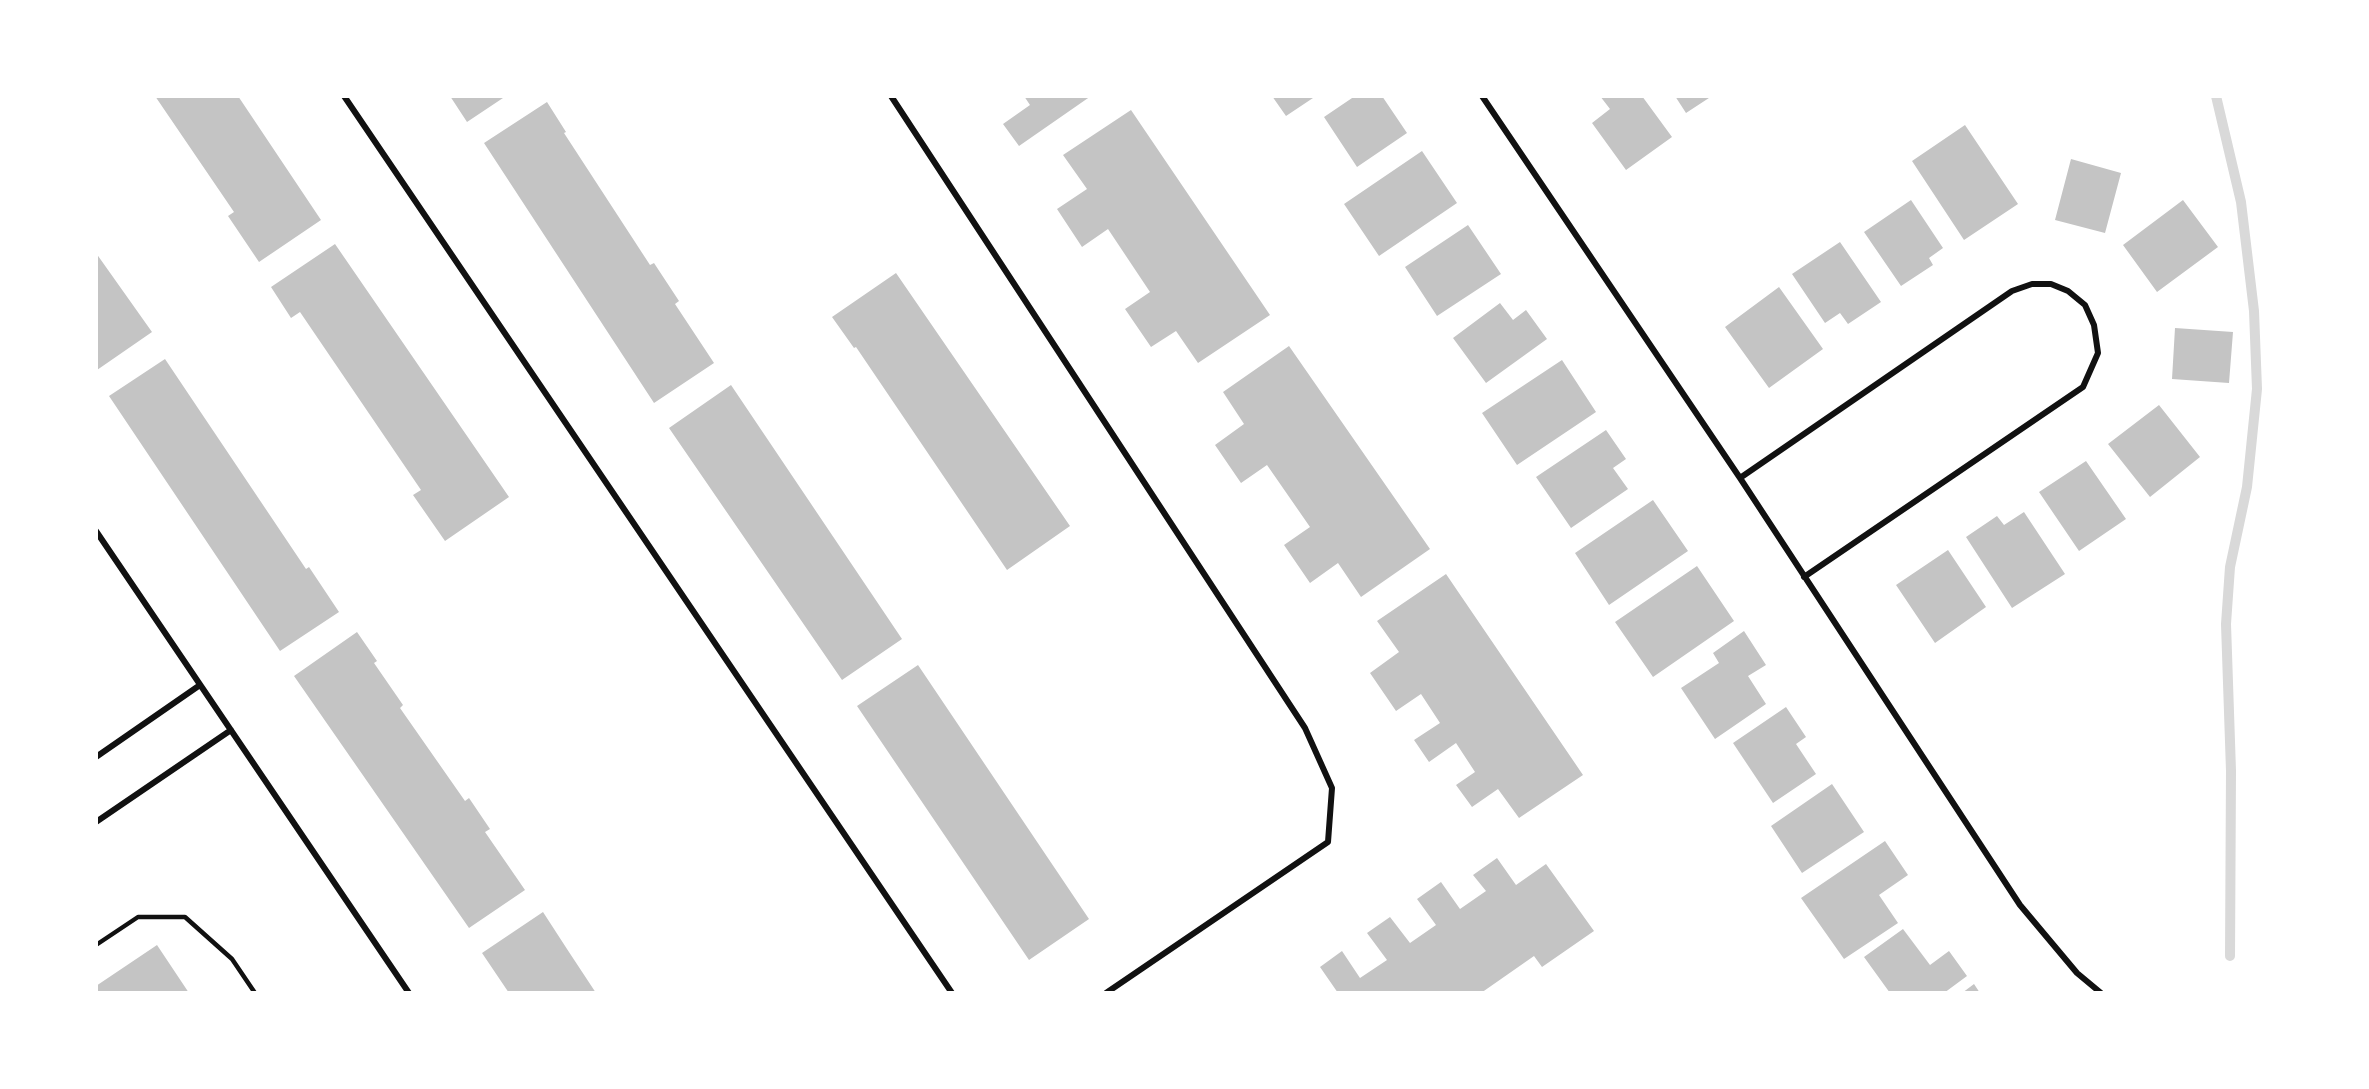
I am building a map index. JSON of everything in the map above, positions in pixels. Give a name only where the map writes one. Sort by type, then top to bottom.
[{"type":"street","points":[[344,96],[952,993]]},
{"type":"street","points":[[891,96],[1305,728],[1332,788],[1328,842],[1106,993]]},
{"type":"street","points":[[1482,96],[1740,478],[2020,905],[2077,973],[2101,993]]},
{"type":"street","points":[[1740,478],[2012,291],[2032,284],[2051,284],[2068,291],[2085,305],[2094,325],[2097,353],[2083,387],[1804,577]]},
{"type":"street","points":[[96,531],[409,993]]},
{"type":"street","points":[[96,757],[200,685]]},
{"type":"street","points":[[96,822],[231,730]]},
{"type":"lane","points":[[96,945],[138,917],[185,917],[232,959],[255,993]]},
{"type":"building","points":[[155,96],[238,96],[321,220],[259,262],[228,216],[234,212]]},
{"type":"building","points":[[450,96],[506,96],[467,122]]},
{"type":"building","points":[[1024,96],[1091,96],[1019,146],[1003,124],[1030,105]]},
{"type":"building","points":[[1272,96],[1316,96],[1286,116]]},
{"type":"building","points":[[1355,96],[1382,96],[1407,133],[1357,167],[1324,117]]},
{"type":"building","points":[[1600,96],[1642,96],[1672,137],[1626,170],[1592,123],[1610,109]]},
{"type":"building","points":[[1675,96],[1712,96],[1686,113]]},
{"type":"building","points":[[547,102],[566,132],[564,133],[650,265],[654,263],[679,301],[675,304],[714,363],[654,403],[484,143]]},
{"type":"building","points":[[1131,110],[1270,315],[1198,363],[1176,331],[1151,347],[1125,309],[1150,292],[1108,229],[1082,247],[1057,209],[1087,189],[1063,155]]},
{"type":"building","points":[[1965,125],[2018,204],[1964,240],[1912,161]]},
{"type":"building","points":[[1422,151],[1457,203],[1379,256],[1344,204]]},
{"type":"building","points":[[2071,159],[2121,173],[2105,233],[2055,220]]},
{"type":"building","points":[[1911,200],[1943,248],[1929,258],[1933,265],[1901,286],[1864,232]]},
{"type":"building","points":[[2183,200],[2218,247],[2157,292],[2123,245]]},
{"type":"building","points":[[1468,225],[1501,274],[1437,316],[1405,267]]},
{"type":"building","points":[[1840,242],[1881,302],[1848,324],[1840,313],[1825,323],[1792,274]]},
{"type":"building","points":[[335,244],[509,497],[445,541],[413,495],[421,490],[300,312],[291,318],[271,287]]},
{"type":"building","points":[[96,253],[152,332],[97,370],[96,368]]},
{"type":"building","points":[[896,273],[1070,526],[1007,570],[856,347],[854,348],[832,317]]},
{"type":"building","points":[[1779,287],[1823,349],[1769,388],[1725,327]]},
{"type":"building","points":[[1500,303],[1513,320],[1526,310],[1547,339],[1486,383],[1453,338]]},
{"type":"building","points":[[2175,328],[2233,332],[2229,383],[2172,379]]},
{"type":"building","points":[[1289,346],[1430,549],[1361,597],[1338,563],[1310,583],[1284,545],[1310,527],[1267,465],[1241,483],[1215,445],[1244,424],[1223,392]]},
{"type":"building","points":[[165,359],[306,569],[309,567],[339,612],[280,651],[109,396]]},
{"type":"building","points":[[1562,360],[1596,412],[1517,465],[1482,413]]},
{"type":"building","points":[[731,385],[902,639],[842,680],[669,428]]},
{"type":"building","points":[[2159,405],[2200,457],[2150,497],[2108,444]]},
{"type":"building","points":[[1606,430],[1626,459],[1613,468],[1628,489],[1571,528],[1536,477]]},
{"type":"building","points":[[2086,461],[2126,519],[2079,551],[2039,492]]},
{"type":"building","points":[[1653,500],[1688,551],[1609,605],[1575,553]]},
{"type":"building","points":[[2024,512],[2065,574],[2012,608],[1966,537],[1997,516],[2004,525]]},
{"type":"building","points":[[1948,550],[1986,607],[1935,643],[1896,585]]},
{"type":"building","points":[[1697,566],[1734,621],[1653,677],[1615,622]]},
{"type":"building","points":[[1446,574],[1583,775],[1519,818],[1498,789],[1472,807],[1456,785],[1475,772],[1456,743],[1429,762],[1414,740],[1440,723],[1421,694],[1396,711],[1370,673],[1399,652],[1377,621]]},
{"type":"building","points":[[1744,631],[1766,665],[1748,676],[1766,704],[1715,739],[1681,688],[1719,663],[1713,653]]},
{"type":"building","points":[[357,632],[377,661],[374,663],[403,705],[400,708],[465,801],[469,798],[490,829],[485,832],[525,890],[469,928],[294,676]]},
{"type":"building","points":[[918,665],[1089,919],[1029,960],[857,706]]},
{"type":"building","points":[[1786,707],[1806,737],[1796,744],[1816,774],[1773,803],[1733,743]]},
{"type":"building","points":[[1832,784],[1864,832],[1802,873],[1771,826]]},
{"type":"building","points":[[1885,841],[1908,875],[1879,895],[1898,923],[1844,959],[1801,898]]},
{"type":"building","points":[[1497,858],[1516,885],[1546,864],[1594,931],[1542,967],[1534,956],[1481,993],[1338,993],[1320,967],[1342,951],[1360,978],[1387,960],[1367,933],[1390,917],[1410,943],[1436,925],[1417,899],[1441,882],[1460,909],[1486,891],[1473,875]]},
{"type":"building","points":[[543,912],[596,993],[509,993],[482,953]]},
{"type":"building","points":[[1903,929],[1930,965],[1949,951],[1967,976],[1944,993],[1890,993],[1864,957]]},
{"type":"building","points":[[157,945],[189,993],[96,993],[96,986]]},
{"type":"building","points":[[1974,984],[1980,993],[1962,993]]},
{"type":"waterway","points":[[2216,96],[2241,202],[2254,311],[2257,389],[2247,487],[2230,567],[2226,624],[2231,771],[2230,956]]}]
